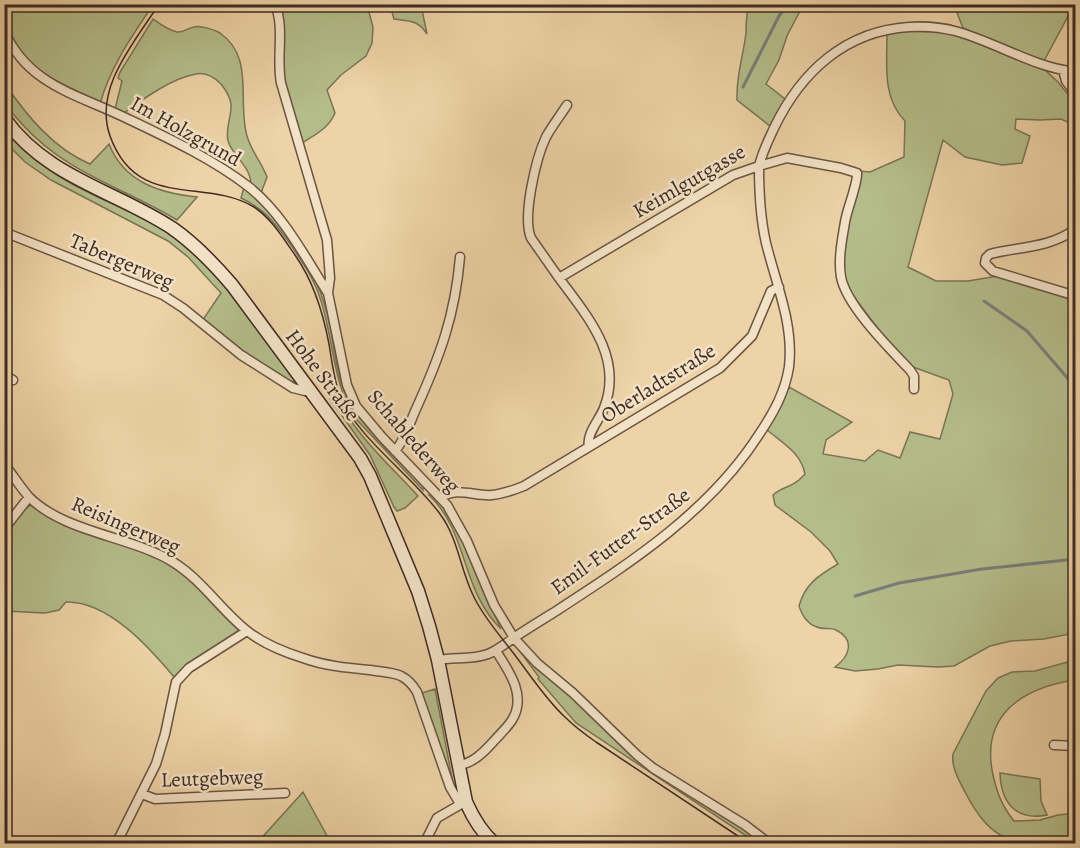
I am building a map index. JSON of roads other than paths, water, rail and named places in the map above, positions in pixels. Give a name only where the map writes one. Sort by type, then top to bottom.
[{"type":"main road","name":"Hohe Straße","points":[[4,117],[34,150],[61,170],[160,221],[201,251],[232,285],[350,443],[370,476],[418,591],[438,660],[459,765],[463,803],[481,831],[495,843]]},
{"type":"street","name":"Schablederweg","points":[[275,4],[280,23],[281,83],[327,240],[330,278],[328,293],[351,395],[360,412],[441,498],[456,520],[494,605],[514,638],[537,663],[573,693],[637,755],[770,843]]},
{"type":"street","name":"Keimlgutgasse","points":[[559,278],[733,175],[759,166],[779,118],[810,73],[835,51],[865,36],[901,28],[944,28],[1040,65],[1076,72]]},
{"type":"street","name":"Im Holzgrund","points":[[4,31],[12,46],[29,67],[58,89],[110,110],[172,141],[251,189],[277,216],[328,293]]},
{"type":"street","points":[[1063,70],[1066,81],[1076,94]]},
{"type":"street","points":[[559,278],[531,238],[528,231],[527,212],[543,145],[567,105]]},
{"type":"street","points":[[759,166],[787,158],[857,173],[842,241],[841,278],[844,288],[862,315],[914,376],[914,389]]},
{"type":"street","name":"Emil-Futter-Straße","points":[[438,660],[473,658],[496,651],[588,590],[666,534],[713,494],[748,452],[777,405],[786,382],[789,365],[788,322],[762,221],[759,202],[759,166]]},
{"type":"street","points":[[1076,229],[1051,243],[990,254],[985,263],[993,271],[1076,296]]},
{"type":"street","name":"Tabergerweg","points":[[4,232],[163,295],[183,308],[240,355],[292,388],[305,391],[309,389]]},
{"type":"street","points":[[395,451],[439,357],[455,298],[460,257]]},
{"type":"street","name":"Oberladtstraße","points":[[559,278],[599,334],[608,362],[610,374],[606,402],[589,438],[589,446]]},
{"type":"street","name":"Oberladtstraße","points":[[441,498],[453,493],[492,495],[524,486],[720,368],[739,352],[752,336],[771,291],[778,287]]},
{"type":"street","points":[[4,375],[13,380]]},
{"type":"street","name":"Reisingerweg","points":[[4,464],[29,497],[68,521],[98,534],[142,547],[174,563],[203,586],[247,631],[267,644],[332,666],[393,673],[403,677],[412,684],[417,692],[454,798],[463,803]]},
{"type":"street","points":[[4,529],[29,497]]},
{"type":"street","points":[[116,843],[142,794],[161,748],[176,682],[189,668],[247,631]]},
{"type":"street","points":[[459,765],[470,763],[487,748],[511,721],[517,707],[517,688],[496,651]]},
{"type":"street","points":[[1054,746],[1076,746]]},
{"type":"street","name":"Leutgebweg","points":[[142,794],[155,799],[285,793]]},
{"type":"street","points":[[424,843],[429,829],[437,818],[463,803]]},
{"type":"waterway","points":[[743,87],[779,16],[788,4]]},
{"type":"waterway","points":[[984,301],[1027,331],[1076,388]]},
{"type":"waterway","points":[[855,596],[899,583],[982,569],[1076,559]]},
{"type":"tram line","points":[[159,4],[119,66],[107,100],[106,118],[110,136],[122,159],[137,175],[154,184],[235,198],[254,207],[271,223],[302,265],[313,287],[324,320],[338,390],[348,412],[372,442],[440,514],[451,533],[477,602],[490,624],[537,685],[558,711],[584,734],[750,844]]}]
